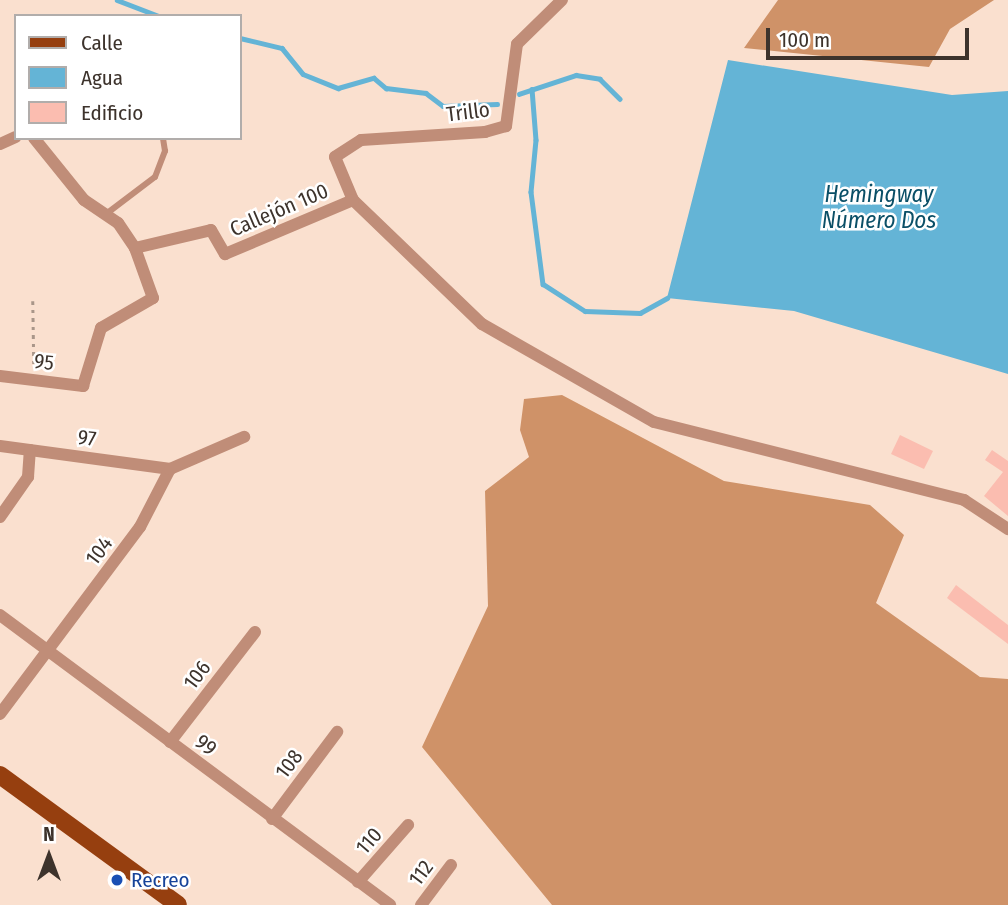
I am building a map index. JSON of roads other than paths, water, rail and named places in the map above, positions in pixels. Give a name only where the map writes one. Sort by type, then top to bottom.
[{"type":"main road","points":[[0,775],[178,905]]},
{"type":"street","name":"Trillo","points":[[353,200],[335,157],[361,140],[485,132],[506,126],[517,44],[562,0]]},
{"type":"street","points":[[36,140],[84,200],[118,223],[135,248]]},
{"type":"street","points":[[353,200],[482,324],[654,422],[964,500],[1008,529]]},
{"type":"street","name":"Callejón 100","points":[[135,248],[211,230],[225,254],[353,200]]},
{"type":"street","name":"95","points":[[0,376],[83,386],[102,328],[153,298],[135,248]]},
{"type":"street","points":[[170,469],[244,437]]},
{"type":"street","name":"97","points":[[0,446],[170,469]]},
{"type":"street","points":[[0,517],[28,477],[30,450]]},
{"type":"street","name":"104","points":[[0,714],[140,527],[170,469]]},
{"type":"street","name":"99","points":[[0,615],[390,905]]},
{"type":"street","name":"106","points":[[170,742],[255,632]]},
{"type":"street","name":"108","points":[[272,819],[337,732]]},
{"type":"street","name":"110","points":[[358,882],[408,825]]},
{"type":"street","name":"112","points":[[421,905],[452,865]]},
{"type":"lane","points":[[106,214],[155,177],[165,151],[163,140]]},
{"type":"water","name":"Hemingway Número Dos","points":[[728,60],[952,95],[1008,91],[1008,374],[794,311],[667,298]]},
{"type":"waterway","points":[[117,0],[154,14]]},
{"type":"waterway","points":[[242,38],[282,48],[303,74],[338,88],[374,78],[386,88],[426,93],[443,106],[497,104]]},
{"type":"waterway","points":[[519,94],[576,75],[600,79],[620,99]]},
{"type":"waterway","points":[[532,89],[536,140],[531,192],[543,284],[585,311],[640,313],[667,298]]},
{"type":"place","name":"Recreo","points":[[117,880]]}]
